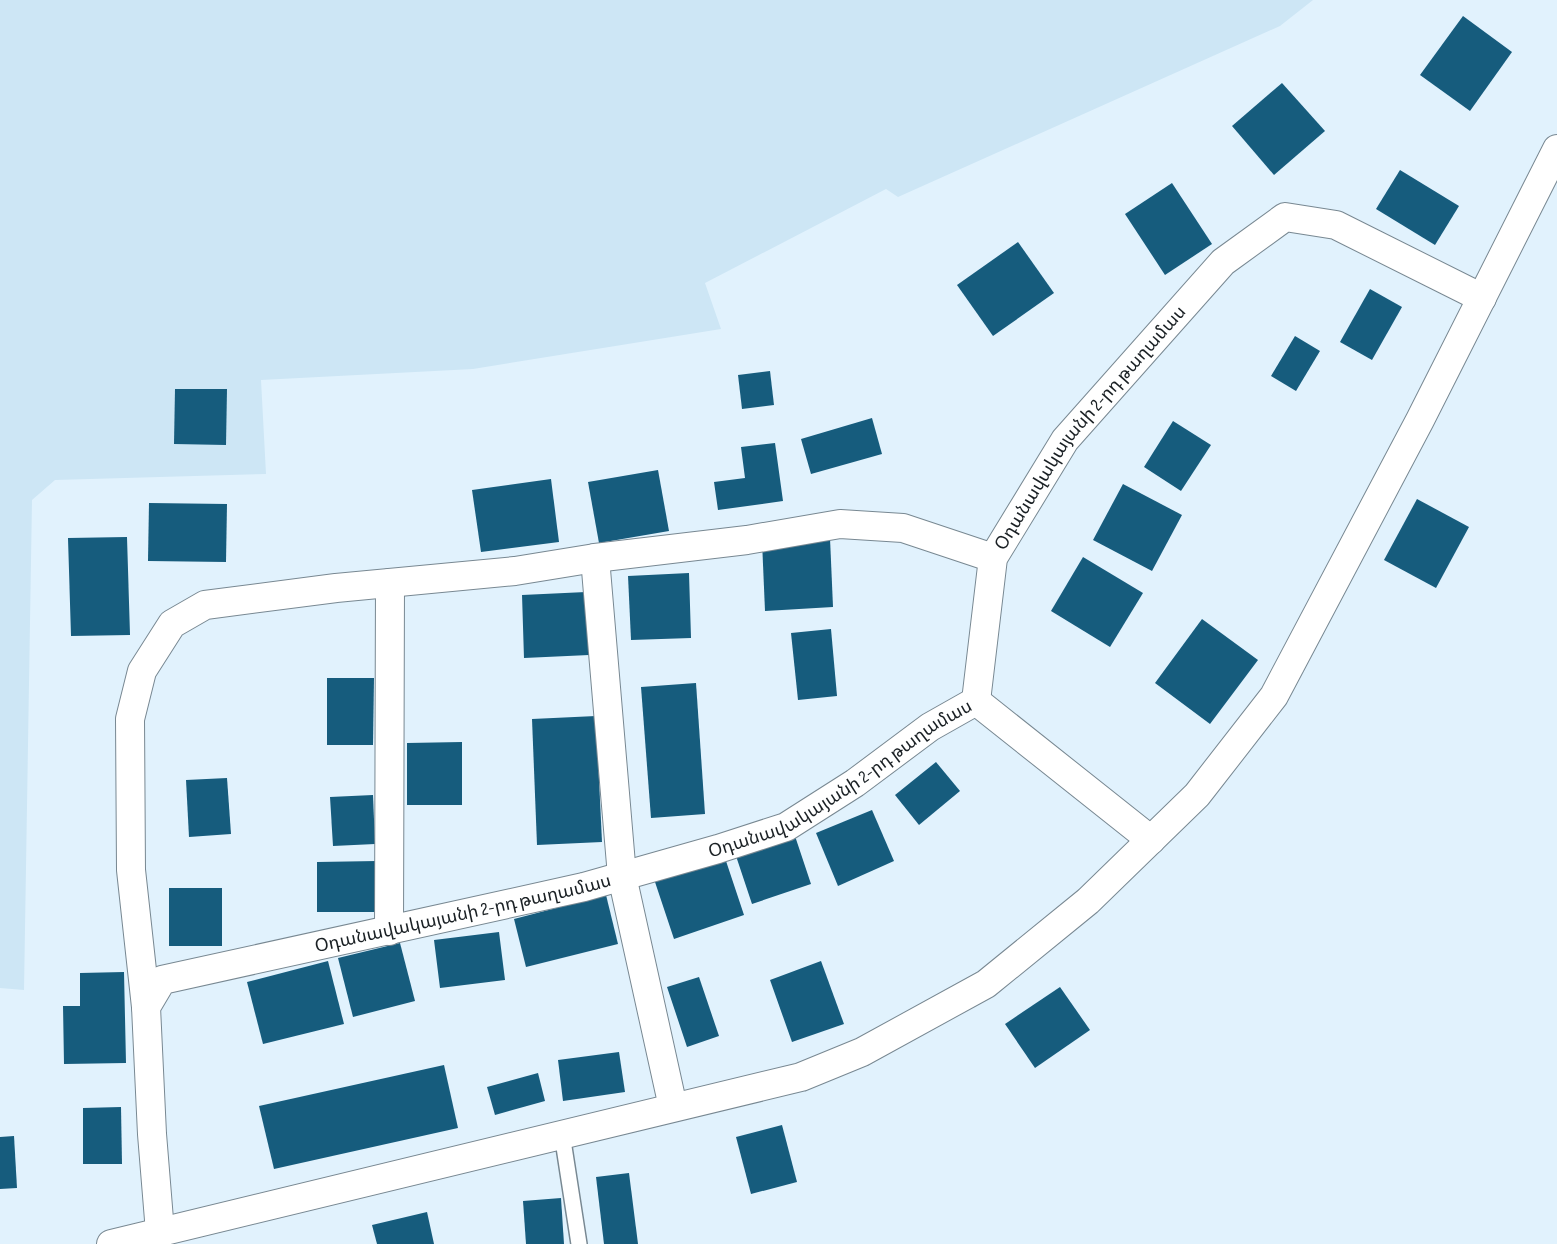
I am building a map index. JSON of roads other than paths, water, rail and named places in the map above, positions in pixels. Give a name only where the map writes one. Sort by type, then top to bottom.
[{"type":"street","points":[[111,1244],[801,1077],[862,1052],[977,988],[1088,901],[1197,795],[1274,696],[1482,298],[1557,149]]},
{"type":"street","name":"Օդանավակայանի 2-րդ թաղամաս","points":[[146,1008],[162,980],[584,887],[718,849],[786,827],[855,783],[930,727],[976,701],[993,558],[1065,440],[1223,262],[1285,217],[1336,225],[1482,298]]},
{"type":"street","points":[[160,1232],[152,1134],[146,1008],[131,870],[130,719],[142,671],[172,624],[205,605],[390,583],[515,571],[595,558],[747,540],[840,524],[903,528],[993,558]]},
{"type":"street","points":[[595,558],[622,876],[673,1107]]},
{"type":"street","points":[[389,930],[390,583]]},
{"type":"street","points":[[976,701],[1151,840]]},
{"type":"lane","points":[[562,1134],[579,1244]]}]
